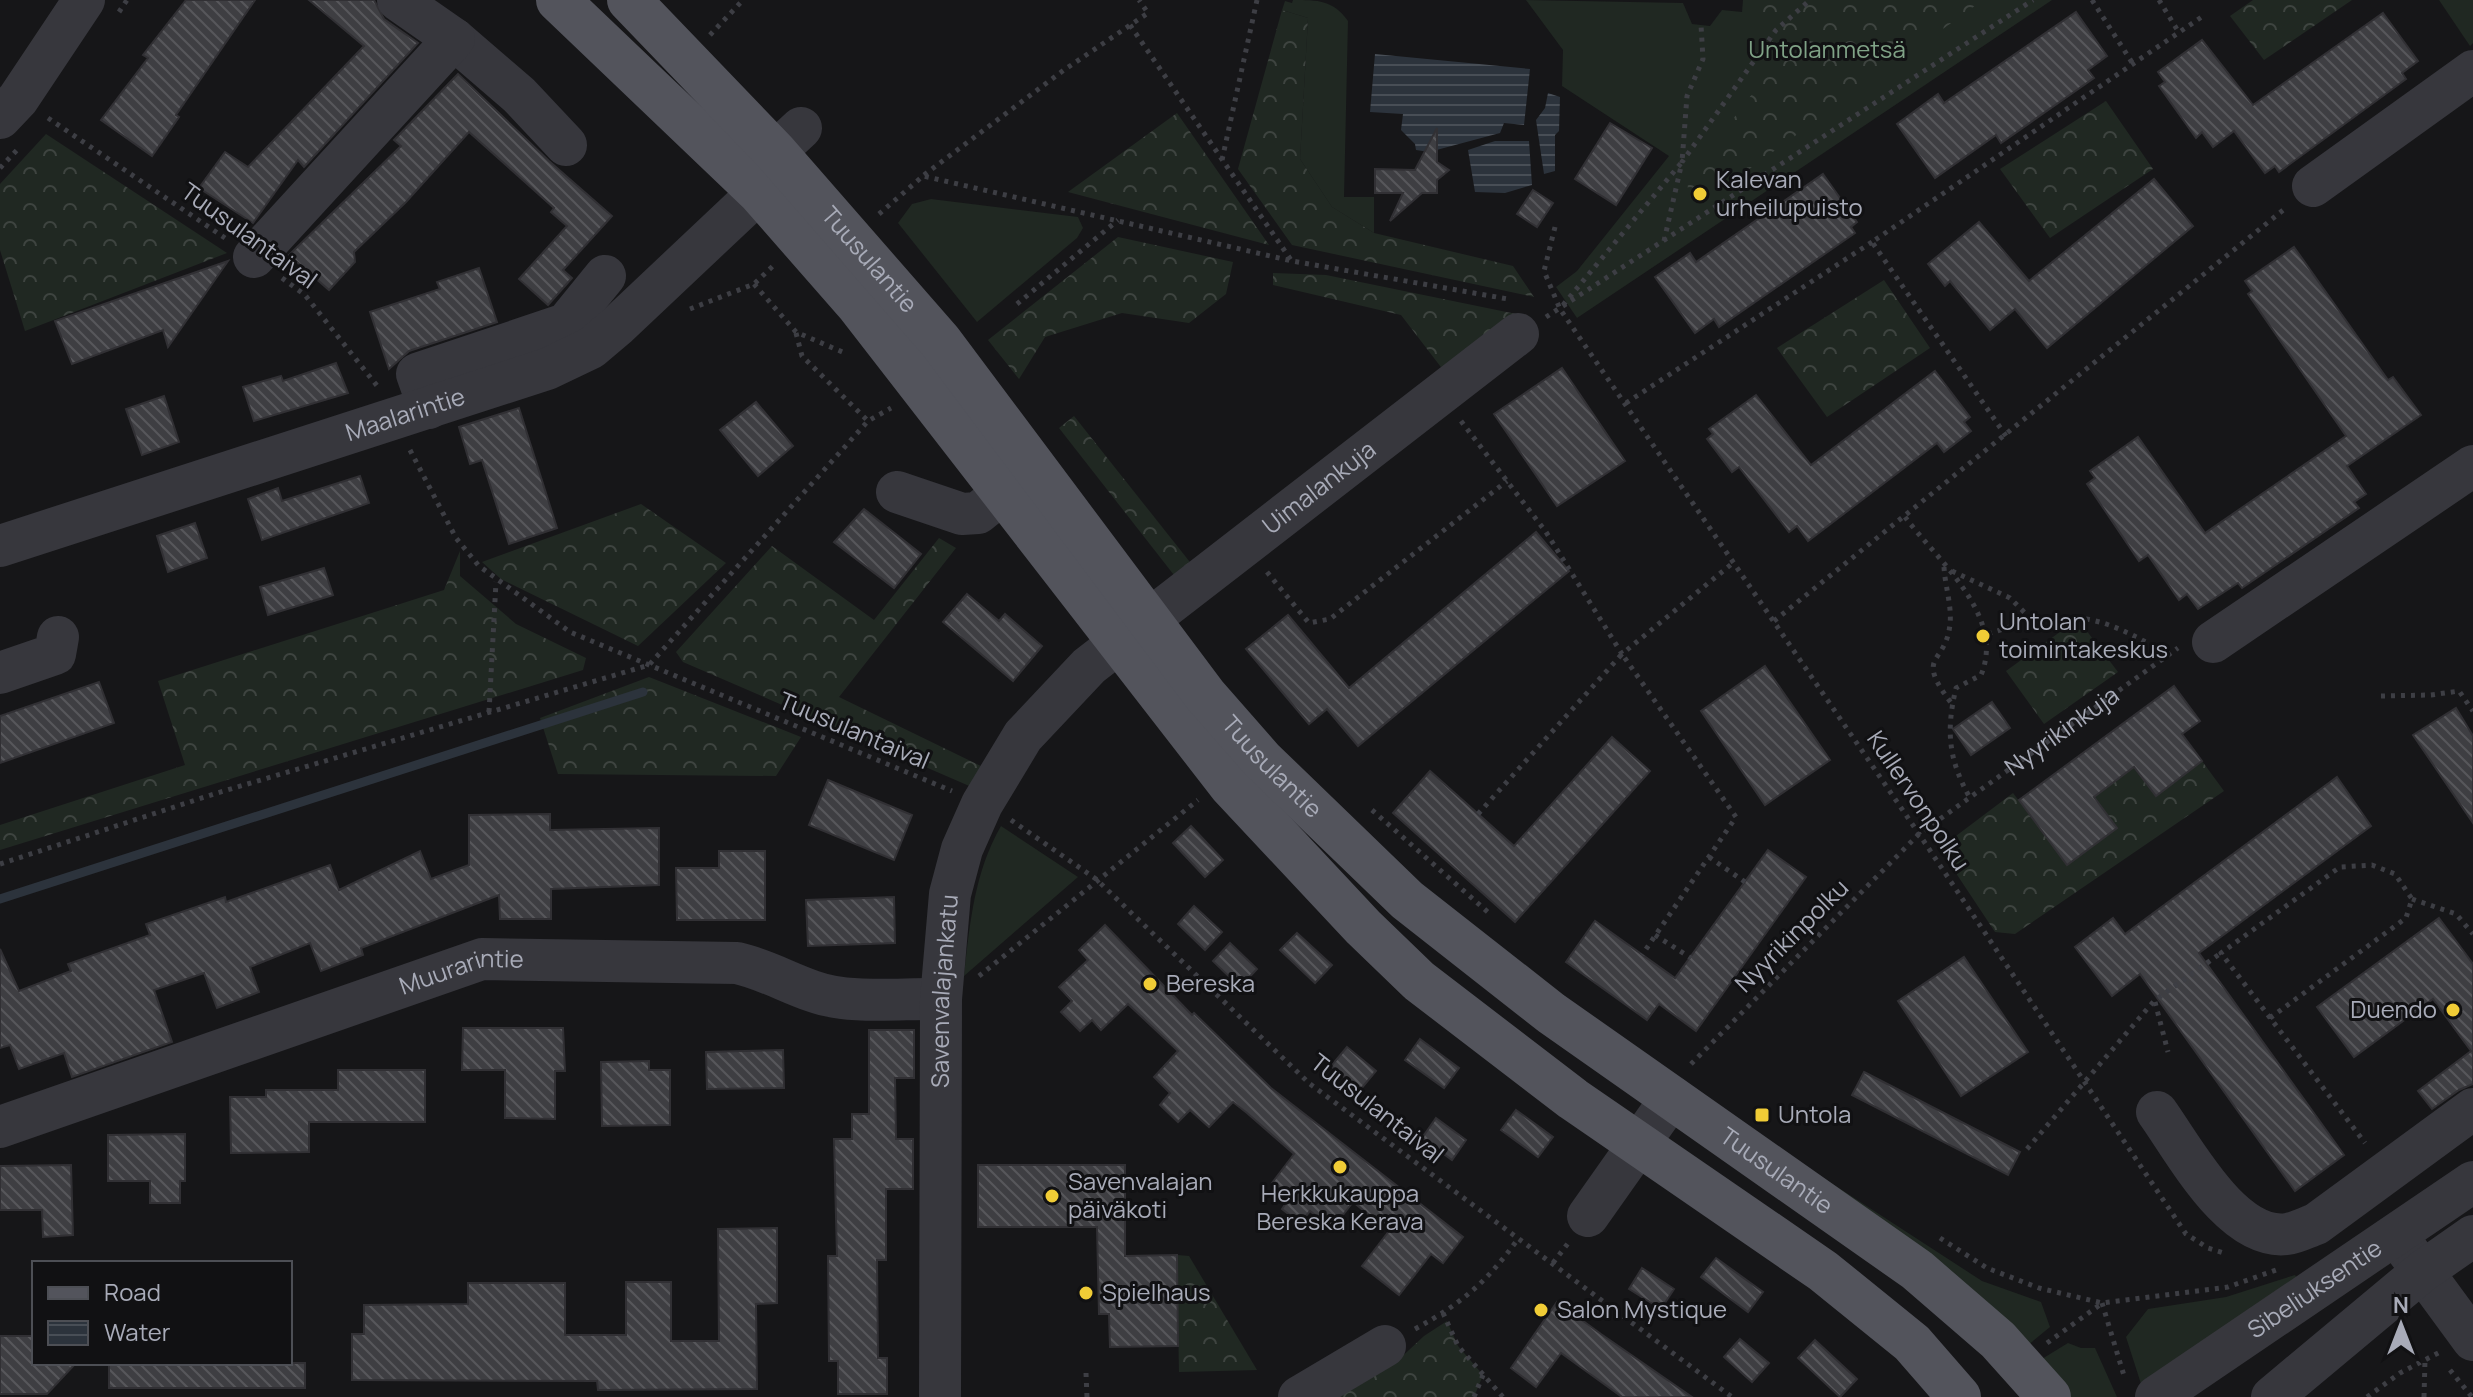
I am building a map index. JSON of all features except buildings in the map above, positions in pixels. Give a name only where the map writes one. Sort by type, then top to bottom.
[{"type":"main road","name":"Tuusulantie","points":[[558,0],[759,192],[799,242],[858,305],[1002,490],[1135,631],[1205,695],[1262,760],[1407,900],[1551,1013],[1686,1072],[1998,1340],[2049,1397]]},
{"type":"main road","name":"Tuusulantie","points":[[629,0],[788,140],[1089,542],[1135,631],[1231,786],[1419,981],[1638,1145],[1823,1271],[1912,1343],[1959,1397]]},
{"type":"street","points":[[9,109],[84,0]]},
{"type":"street","points":[[398,0],[454,39],[519,95],[566,145]]},
{"type":"street","points":[[254,257],[454,39]]},
{"type":"street","points":[[2313,186],[2473,71]]},
{"type":"street","points":[[759,192],[788,140]]},
{"type":"street","name":"Maalarintie","points":[[0,546],[547,369],[591,348],[759,192]]},
{"type":"street","points":[[412,413],[417,374],[566,324],[605,276]]},
{"type":"street","name":"Uimalankuja","points":[[1135,631],[1526,314]]},
{"type":"street","points":[[2196,644],[2473,466]]},
{"type":"street","points":[[897,492],[962,514],[978,513],[1002,490],[1023,477],[1050,486]]},
{"type":"street","name":"Savenvalajankatu","points":[[940,1397],[941,999],[950,894],[962,849],[982,804],[1023,736],[1089,666],[1135,631]]},
{"type":"street","points":[[0,673],[55,654],[58,637]]},
{"type":"street","name":"Muurarintie","points":[[0,1127],[482,959],[737,963],[762,969],[813,992],[841,997],[941,999]]},
{"type":"street","points":[[1588,1216],[1686,1072]]},
{"type":"street","points":[[2157,1112],[2227,1209],[2264,1232],[2286,1234],[2316,1224],[2473,1109]]},
{"type":"street","points":[[2384,1174],[2423,1271],[2459,1342]]},
{"type":"street","name":"Sibeliuksentie","points":[[2142,1394],[2473,1182]]},
{"type":"street","points":[[2405,1226],[2445,1224],[2472,1240]]},
{"type":"street","name":"Sibeliuksentie","points":[[2272,1397],[2423,1271],[2472,1240]]},
{"type":"street","points":[[1299,1397],[1385,1346]]},
{"type":"path","points":[[709,36],[743,0]]},
{"type":"path","points":[[879,214],[923,176],[1148,13],[1139,0]]},
{"type":"path","points":[[1222,161],[1257,0]]},
{"type":"path","points":[[1560,309],[1682,162],[1776,30],[1810,0]]},
{"type":"path","points":[[923,176],[1526,314],[1560,309],[2033,0]]},
{"type":"path","points":[[2092,0],[2133,64]]},
{"type":"path","points":[[2159,0],[2178,31]]},
{"type":"path","points":[[1626,403],[1872,242],[2203,16]]},
{"type":"path","points":[[1130,25],[1292,261]]},
{"type":"path","points":[[1664,242],[1682,162],[1687,96],[1703,59],[1701,25]]},
{"type":"path","name":"Tuusulantaival","points":[[9,109],[254,257],[305,295],[376,383],[412,413],[456,538],[496,581],[570,632],[982,804],[1096,879],[1310,1084],[1732,1397]]},
{"type":"path","points":[[1774,621],[2313,186]]},
{"type":"path","points":[[1017,304],[1118,220]]},
{"type":"path","name":"Kullervonpolku","points":[[1555,227],[1544,271],[1560,309],[1919,834],[2186,1234],[2208,1248],[2236,1256]]},
{"type":"path","points":[[685,311],[754,284],[799,242]]},
{"type":"path","points":[[1872,242],[2006,436]]},
{"type":"path","points":[[796,332],[802,356],[868,421]]},
{"type":"path","points":[[0,864],[217,793],[649,665],[868,421],[891,407]]},
{"type":"path","points":[[1457,415],[1546,532],[1622,654],[1736,817],[1642,955]]},
{"type":"path","points":[[1263,567],[1309,623],[1330,619],[1507,481]]},
{"type":"path","points":[[1905,517],[1975,608],[1988,634],[1989,655],[1981,675],[1956,688],[1948,737],[1970,798]]},
{"type":"path","points":[[1478,814],[1622,654],[1734,562]]},
{"type":"path","points":[[1944,566],[1960,577],[2010,598],[2031,619]]},
{"type":"path","points":[[1944,566],[1950,625],[1947,642],[1934,657],[1932,670],[1952,704]]},
{"type":"path","points":[[489,712],[496,581]]},
{"type":"path","points":[[1988,634],[2031,619],[2076,616],[2110,623],[2168,655]]},
{"type":"path","name":"Nyyrikinkuja","points":[[1919,834],[2168,655],[2196,644]]},
{"type":"path","points":[[2381,696],[2459,691],[2473,711]]},
{"type":"path","points":[[941,999],[956,995],[1197,800],[1231,786]]},
{"type":"path","points":[[1366,805],[1493,916]]},
{"type":"path","name":"Nyyrikinpolku","points":[[1686,1072],[1919,834]]},
{"type":"path","points":[[1709,857],[1745,882]]},
{"type":"path","points":[[2027,1149],[2083,1080],[2154,1001],[2340,867],[2372,865],[2395,874],[2412,899],[2456,914],[2473,934]]},
{"type":"path","points":[[2270,1018],[2406,918],[2412,899]]},
{"type":"path","points":[[1655,935],[1691,958]]},
{"type":"path","points":[[2221,953],[2384,1174]]},
{"type":"path","points":[[2154,1001],[2168,1052]]},
{"type":"path","points":[[1938,1236],[1987,1268],[2039,1288],[2102,1303]]},
{"type":"path","points":[[1385,1346],[1461,1303],[1490,1278],[1518,1239]]},
{"type":"path","points":[[2265,1265],[2279,1269]]},
{"type":"path","points":[[2102,1303],[2142,1394]]},
{"type":"path","points":[[2044,1345],[2102,1303]]},
{"type":"path","points":[[1443,1313],[1458,1346],[1503,1397]]},
{"type":"path","points":[[2367,1397],[2459,1342],[2472,1397]]},
{"type":"path","points":[[2424,1397],[2425,1360]]},
{"type":"path","points":[[1086,1373],[1087,1397]]},
{"type":"path","points":[[1474,1397],[1483,1375]]},
{"type":"green space","points":[[1293,0],[1331,5],[1348,21],[1344,197],[1374,197],[1374,233],[1332,207],[1300,159],[1308,18],[1282,10],[1285,1],[1292,3]]},
{"type":"green space","name":"Kalevan urheilupuisto","points":[[1526,0],[1683,3],[1692,24],[1710,26],[1722,10],[1742,12],[1743,0],[2052,0],[1577,318],[1556,287],[1577,271],[1669,156],[1562,86],[1563,50]]},
{"type":"green space","name":"Untolanmetsä","points":[[1759,0],[1983,0],[1687,214],[1688,178],[1778,60]]},
{"type":"green space","points":[[2253,0],[2352,0],[2264,60],[2230,16]]},
{"type":"green space","points":[[2439,0],[2473,0],[2473,43],[2470,46]]},
{"type":"green space","points":[[1282,10],[1308,18],[1300,159],[1332,207],[1374,233],[1513,266],[1534,297],[1292,245],[1238,169]]},
{"type":"green space","points":[[2106,101],[2153,169],[2050,238],[2000,169]]},
{"type":"green space","points":[[1177,113],[1269,245],[1068,192]]},
{"type":"green space","points":[[46,134],[227,253],[25,331],[0,250],[0,184]]},
{"type":"green space","points":[[931,199],[1078,217],[1083,228],[1077,238],[977,322],[898,223],[912,204]]},
{"type":"green space","points":[[1118,237],[1233,262],[1226,294],[1189,323],[1122,313],[1045,337],[1019,379],[988,340]]},
{"type":"green space","points":[[1273,273],[1326,275],[1531,317],[1447,375],[1401,315],[1273,285]]},
{"type":"green space","points":[[1884,280],[1930,348],[1827,417],[1777,348]]},
{"type":"green space","points":[[1074,416],[1197,571],[1181,584],[1059,428]]},
{"type":"green space","points":[[641,504],[726,563],[638,646],[501,579],[482,562]]},
{"type":"green space","points":[[939,538],[956,548],[839,697],[987,769],[974,788],[683,662],[676,652],[772,546],[874,620]]},
{"type":"green space","points":[[460,551],[460,576],[516,624],[586,658],[583,670],[0,850],[0,825],[185,765],[158,681],[444,590]]},
{"type":"green space","points":[[2064,629],[2086,630],[2118,672],[2044,724],[2006,671]]},
{"type":"green space","points":[[649,677],[801,737],[776,776],[558,774],[540,718]]},
{"type":"green space","points":[[2202,761],[2224,791],[2015,934],[1995,932],[1942,852],[1944,845],[2013,793],[2067,865],[2116,829],[2094,797],[2134,767],[2156,796]]},
{"type":"green space","points":[[1001,826],[1078,877],[964,976],[979,880]]},
{"type":"green space","points":[[1822,1177],[1982,1281],[2041,1302],[2050,1327],[2027,1346]]},
{"type":"green space","points":[[1177,1255],[1189,1256],[1257,1370],[1179,1372]]},
{"type":"green space","points":[[2295,1275],[2298,1279],[2142,1387],[2126,1337],[2148,1309],[2226,1297]]},
{"type":"green space","points":[[1447,1321],[1458,1346],[1483,1375],[1474,1397],[1332,1397],[1394,1364],[1424,1336]]},
{"type":"green space","points":[[2068,1343],[2081,1348],[2095,1348],[2117,1397],[2069,1397],[2037,1362]]},
{"type":"water","points":[[1375,54],[1530,69],[1524,125],[1504,123],[1500,133],[1429,152],[1416,150],[1415,144],[1401,130],[1403,114],[1370,112]]},
{"type":"water","points":[[1548,93],[1560,97],[1559,131],[1555,135],[1555,171],[1544,174],[1536,120],[1545,108]]},
{"type":"water","points":[[1495,141],[1529,141],[1532,185],[1505,193],[1475,192],[1468,150]]},
{"type":"waterway","points":[[0,899],[643,692]]},
{"type":"place","name":"Kalevan urheilupuisto","points":[[1700,194]]},
{"type":"place","name":"Untolan toimintakeskus","points":[[1983,636]]},
{"type":"place","name":"Bereska","points":[[1150,984]]},
{"type":"place","name":"Duendo","points":[[2453,1010]]},
{"type":"place","name":"Untola","points":[[1762,1115]]},
{"type":"place","name":"Herkkukauppa Bereska Kerava","points":[[1340,1167]]},
{"type":"place","name":"Savenvalajan päiväkoti","points":[[1052,1196]]},
{"type":"place","name":"Spielhaus","points":[[1086,1293]]},
{"type":"place","name":"Salon Mystique","points":[[1541,1310]]}]
